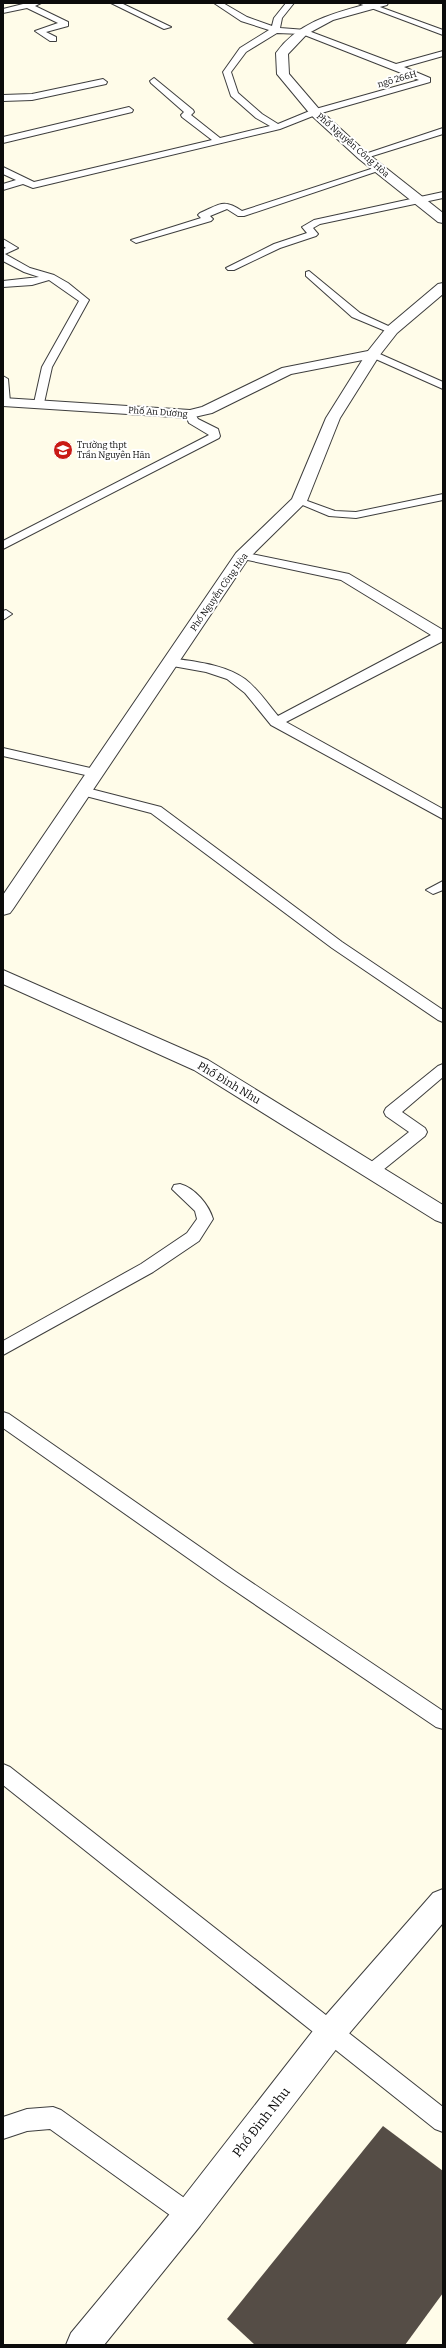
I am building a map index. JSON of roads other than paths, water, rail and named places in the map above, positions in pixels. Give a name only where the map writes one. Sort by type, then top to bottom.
[{"type":"street","name":"Phố Nguyễn Công Hòa","points":[[383,3],[367,4],[329,18],[303,32],[282,53],[283,74],[314,112],[362,156],[443,219]]},
{"type":"street","name":"Phố Nguyễn Công Hòa","points":[[3,909],[242,556],[299,501],[333,418],[373,354],[392,330],[443,288]]},
{"type":"street","name":"Phố An Dương","points":[[4,402],[39,403],[190,414],[207,410],[287,371],[373,354]]},
{"type":"street","name":"Phố Đinh Nhu","points":[[3,976],[201,1065],[443,1215]]},
{"type":"street","name":"Phố Đinh Nhu","points":[[83,2345],[189,2215],[330,2033],[443,1902]]},
{"type":"lane","points":[[3,11],[37,3]]},
{"type":"lane","points":[[115,3],[167,27]]},
{"type":"lane","points":[[218,3],[244,19],[275,30],[303,32],[396,67]]},
{"type":"lane","points":[[277,127],[259,116],[234,94],[227,72],[243,50],[275,30],[278,18],[290,3]]},
{"type":"lane","points":[[367,4],[443,33]]},
{"type":"lane","points":[[28,5],[65,24],[39,31],[53,39]]},
{"type":"lane","name":"ngõ 266H","points":[[396,67],[443,53]]},
{"type":"lane","name":"ngõ 266H","points":[[314,112],[427,80],[396,67]]},
{"type":"lane","points":[[154,81],[169,94],[175,102],[190,112],[185,115],[219,141]]},
{"type":"lane","points":[[3,98],[32,97],[103,82]]},
{"type":"lane","points":[[3,140],[129,110]]},
{"type":"lane","points":[[3,170],[22,181],[33,185],[277,127],[314,112]]},
{"type":"lane","points":[[362,156],[443,131]]},
{"type":"lane","points":[[136,240],[208,219],[203,214],[228,205],[241,214],[380,169]]},
{"type":"lane","points":[[3,187],[22,181]]},
{"type":"lane","points":[[231,268],[277,246],[313,234],[307,227],[317,222],[443,195]]},
{"type":"lane","points":[[3,242],[13,248],[3,252]]},
{"type":"lane","points":[[3,257],[27,270],[51,277],[65,285],[84,300],[47,367],[39,403]]},
{"type":"lane","points":[[309,274],[356,315],[392,330]]},
{"type":"lane","points":[[3,284],[32,282],[51,277]]},
{"type":"lane","points":[[373,354],[443,386]]},
{"type":"lane","points":[[3,379],[4,402]]},
{"type":"lane","points":[[3,546],[216,436],[214,431],[193,421],[190,414]]},
{"type":"lane","points":[[299,501],[333,514],[356,514],[443,497]]},
{"type":"lane","points":[[242,556],[345,577],[442,635]]},
{"type":"lane","points":[[276,722],[442,635]]},
{"type":"lane","points":[[171,662],[212,670],[238,681],[250,690],[276,722],[443,815]]},
{"type":"lane","points":[[3,752],[94,773]]},
{"type":"lane","points":[[83,791],[156,810],[337,945],[443,1017]]},
{"type":"lane","points":[[372,1170],[418,1132],[392,1112],[443,1069]]},
{"type":"lane","points":[[3,1349],[147,1268],[193,1237],[205,1219],[204,1214],[202,1209],[180,1189]]},
{"type":"lane","points":[[3,1419],[236,1581],[443,1721]]},
{"type":"lane","points":[[3,1774],[443,2121]]},
{"type":"lane","points":[[3,2128],[27,2120],[52,2118],[189,2215]]},
{"type":"place","name":"Trường thpt Trần Nguyên Hãn","points":[[63,450]]}]
